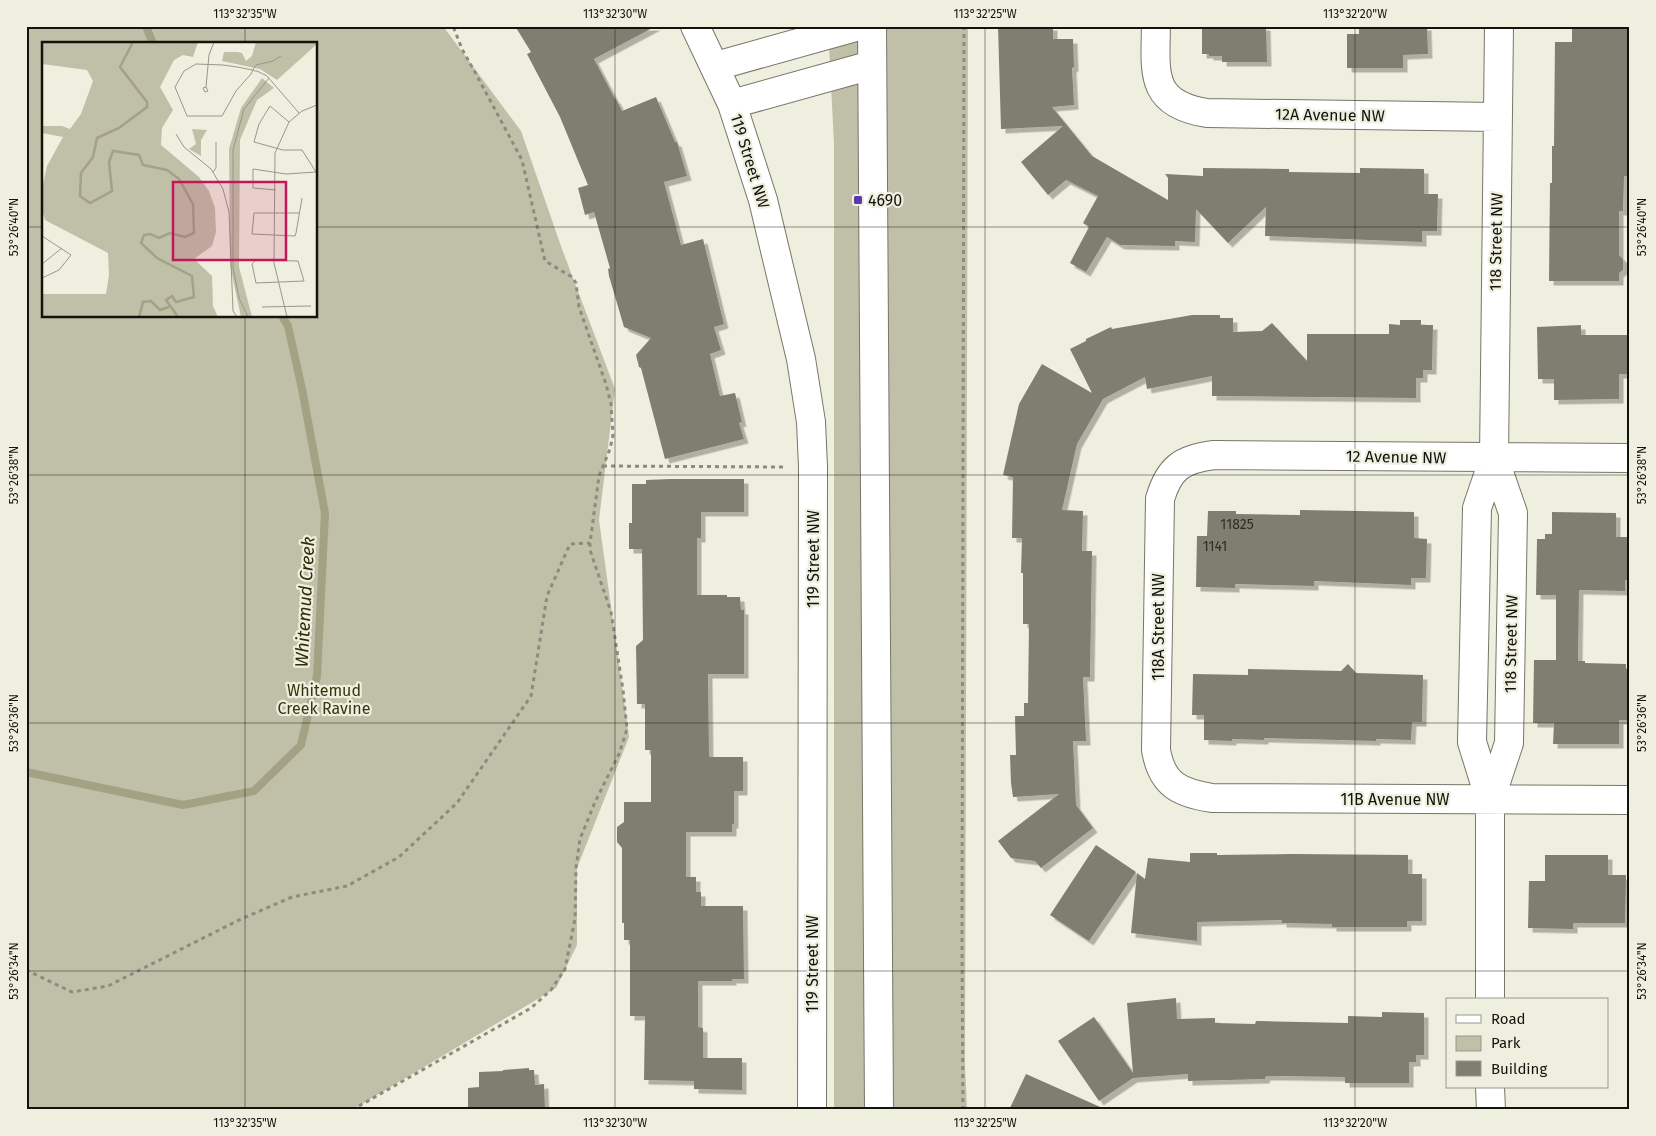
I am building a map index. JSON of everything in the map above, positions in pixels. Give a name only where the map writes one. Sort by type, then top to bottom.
[{"type":"street","name":"119 Street NW","points":[[695,26],[716,66],[732,104],[763,200],[797,340],[807,392],[813,445],[812,1110]]},
{"type":"street","points":[[716,66],[859,26]]},
{"type":"street","points":[[872,26],[879,1110]]},
{"type":"street","name":"12A Avenue NW","points":[[1156,26],[1156,72],[1160,86],[1166,96],[1178,105],[1191,111],[1207,113],[1498,117]]},
{"type":"street","name":"118 Street NW","points":[[1490,998],[1490,800],[1472,742],[1477,508],[1494,458],[1499,26]]},
{"type":"street","points":[[732,104],[872,65]]},
{"type":"street","name":"12 Avenue NW","points":[[1169,475],[1189,460],[1214,455],[1630,458]]},
{"type":"street","name":"118 Street NW","points":[[1490,800],[1510,743],[1514,513],[1494,458]]},
{"type":"street","name":"118A Street NW","points":[[1166,778],[1161,769],[1156,750],[1159,516],[1160,499],[1169,475]]},
{"type":"street","name":"11B Avenue NW","points":[[1166,778],[1173,785],[1184,791],[1212,798],[1630,800]]},
{"type":"street","points":[[1490,1088],[1491,1110]]},
{"type":"path","points":[[352,1110],[531,1008],[551,990],[565,970],[575,919],[576,868],[580,839],[595,802],[619,754],[627,729],[611,612],[591,557],[590,543],[599,476],[610,449],[613,435],[611,404],[606,384],[579,307],[576,284],[572,277],[545,261],[522,160],[468,62],[453,26]]},
{"type":"path","points":[[963,1110],[964,26]]},
{"type":"path","points":[[603,466],[789,467]]},
{"type":"path","points":[[26,970],[72,992],[108,986],[239,920],[292,897],[346,886],[399,857],[457,803],[532,696],[548,596],[570,544],[590,543]]},
{"type":"green space","name":"Whitemud Creek Ravine","points":[[26,26],[443,26],[521,131],[562,249],[615,389],[599,520],[629,737],[577,868],[577,945],[556,988],[352,1110],[26,1110]]},
{"type":"green space","points":[[828,26],[968,26],[965,1065],[967,1110],[834,1110],[834,144]]},
{"type":"building","points":[[515,26],[656,26],[594,59],[622,111],[656,97],[675,142],[677,142],[687,176],[664,182],[681,245],[703,239],[724,324],[714,327],[721,350],[710,354],[720,396],[735,393],[742,422],[739,423],[744,439],[665,459],[636,355],[651,338],[624,327],[609,276],[608,269],[610,268],[594,212],[585,215],[578,188],[588,185],[560,117],[527,54],[531,52]]},
{"type":"building","points":[[998,26],[1053,26],[1053,39],[1073,39],[1074,105],[1052,107],[1092,156],[1168,200],[1168,178],[1165,174],[1203,176],[1203,168],[1289,169],[1289,172],[1360,173],[1360,168],[1424,169],[1424,194],[1438,194],[1437,231],[1422,231],[1422,242],[1265,236],[1266,207],[1228,243],[1196,209],[1195,242],[1175,241],[1175,246],[1120,245],[1107,237],[1086,272],[1070,263],[1089,227],[1083,223],[1098,196],[1066,180],[1048,195],[1021,162],[1063,126],[1001,129]]},
{"type":"building","points":[[1202,26],[1266,26],[1267,62],[1222,62],[1222,56],[1202,54]]},
{"type":"building","points":[[1359,26],[1427,26],[1428,54],[1403,55],[1403,68],[1347,68],[1347,34],[1359,34]]},
{"type":"building","points":[[1572,26],[1630,26],[1630,176],[1624,176],[1623,211],[1619,211],[1619,255],[1623,259],[1623,270],[1619,273],[1619,281],[1549,281],[1550,183],[1552,183],[1552,146],[1554,146],[1555,42],[1572,42]]},
{"type":"building","points":[[1192,315],[1220,315],[1220,318],[1233,318],[1233,332],[1262,331],[1272,323],[1307,361],[1307,334],[1389,334],[1389,324],[1400,325],[1400,320],[1421,320],[1421,325],[1433,325],[1432,370],[1423,370],[1423,378],[1416,378],[1416,398],[1212,396],[1212,376],[1147,389],[1145,377],[1103,399],[1077,444],[1062,510],[1083,511],[1082,551],[1092,551],[1090,677],[1083,677],[1086,741],[1073,741],[1076,805],[1093,828],[1041,868],[1035,861],[1011,858],[998,841],[1059,794],[1013,797],[1011,783],[1010,755],[1016,755],[1015,716],[1024,716],[1024,703],[1028,703],[1029,624],[1023,624],[1022,538],[1012,538],[1013,477],[1003,475],[1019,404],[1042,364],[1092,393],[1070,349],[1086,341],[1086,339],[1111,327],[1112,329]]},
{"type":"building","points":[[1581,325],[1581,335],[1630,335],[1630,374],[1619,374],[1619,399],[1554,400],[1554,379],[1538,379],[1537,327]]},
{"type":"building","points":[[744,479],[744,512],[701,512],[701,538],[697,538],[697,595],[740,597],[741,610],[744,610],[744,674],[708,674],[709,757],[743,757],[743,791],[734,791],[734,824],[732,824],[732,832],[686,832],[686,877],[696,877],[696,892],[701,892],[701,906],[743,906],[744,979],[698,981],[698,1027],[703,1028],[703,1058],[742,1058],[742,1090],[694,1089],[694,1081],[644,1080],[645,1016],[630,1016],[630,940],[624,940],[624,923],[622,923],[622,848],[617,842],[617,827],[624,822],[624,802],[651,802],[651,750],[645,750],[645,704],[637,704],[636,646],[643,640],[642,549],[629,549],[629,523],[632,523],[632,484],[646,484],[646,480]]},
{"type":"building","points":[[1300,510],[1414,512],[1414,538],[1427,539],[1426,578],[1411,578],[1411,585],[1314,581],[1314,586],[1235,584],[1235,588],[1196,587],[1197,536],[1207,536],[1208,511],[1236,511],[1236,514],[1300,515]]},
{"type":"building","points":[[1552,512],[1616,513],[1616,537],[1628,537],[1625,591],[1579,590],[1578,661],[1585,661],[1585,663],[1626,664],[1626,669],[1630,669],[1630,720],[1619,720],[1619,744],[1553,744],[1554,723],[1533,723],[1534,660],[1556,660],[1556,595],[1536,595],[1537,539],[1545,539],[1545,534],[1552,534]]},
{"type":"building","points":[[1348,664],[1356,673],[1423,675],[1422,722],[1412,722],[1411,740],[1264,738],[1264,740],[1204,740],[1204,715],[1192,715],[1193,674],[1248,675],[1248,669],[1341,671]]},
{"type":"building","points":[[1096,845],[1136,872],[1089,941],[1050,915]]},
{"type":"building","points":[[1190,853],[1217,853],[1217,855],[1408,855],[1408,874],[1422,874],[1422,921],[1407,921],[1407,927],[1332,927],[1332,924],[1282,923],[1282,920],[1197,922],[1197,941],[1131,933],[1137,873],[1145,879],[1148,858],[1190,862]]},
{"type":"building","points":[[1545,855],[1608,855],[1608,875],[1626,875],[1625,923],[1573,923],[1573,929],[1528,928],[1529,881],[1545,881]]},
{"type":"building","points":[[1176,998],[1177,1019],[1215,1018],[1215,1023],[1255,1024],[1256,1021],[1348,1023],[1348,1016],[1382,1017],[1382,1012],[1424,1013],[1424,1055],[1416,1055],[1416,1062],[1409,1062],[1409,1083],[1345,1083],[1345,1077],[1279,1076],[1266,1076],[1265,1079],[1188,1081],[1188,1074],[1133,1078],[1099,1101],[1058,1041],[1094,1017],[1133,1073],[1127,1003]]},
{"type":"building","points":[[529,1068],[529,1070],[534,1070],[535,1085],[544,1084],[545,1110],[468,1110],[468,1088],[479,1087],[479,1072]]},
{"type":"building","points":[[1026,1074],[1107,1110],[1009,1110]]},
{"type":"waterway","name":"Whitemud Creek","points":[[146,26],[152,42]]},
{"type":"waterway","name":"Whitemud Creek","points":[[26,772],[183,805],[254,791],[301,745],[317,676],[325,513],[302,389],[288,326],[283,318]]},
{"type":"place","name":"4690","points":[[858,200]]}]
